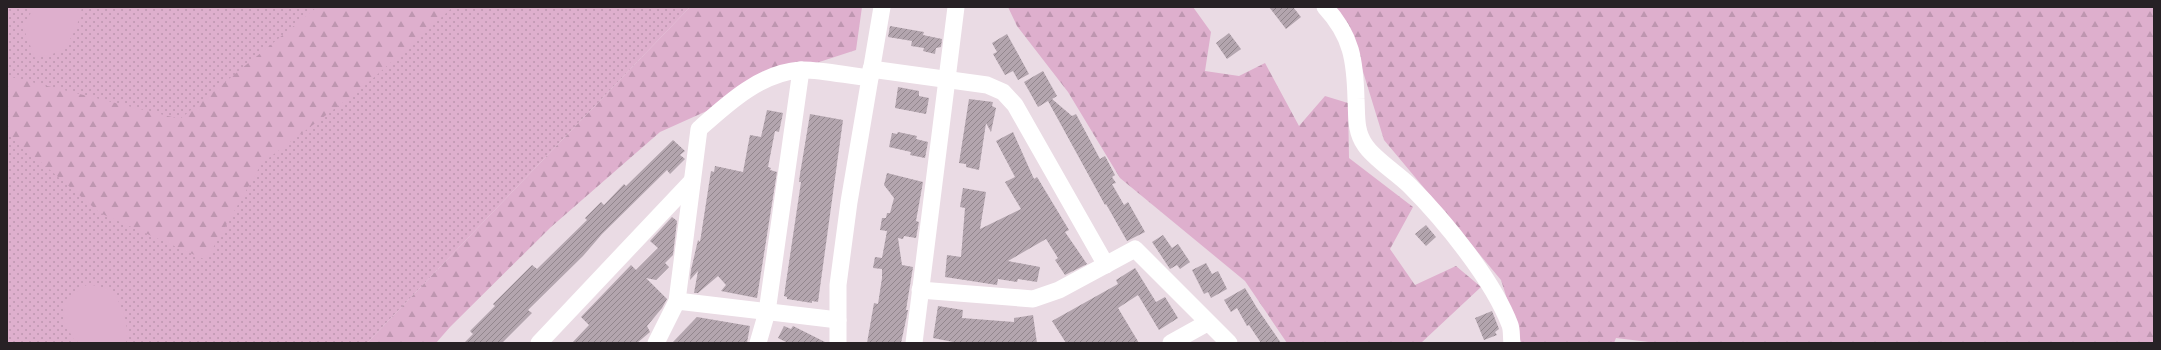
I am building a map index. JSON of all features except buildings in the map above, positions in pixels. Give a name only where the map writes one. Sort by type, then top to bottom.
[{"type":"street","points":[[838,343],[838,285],[870,74],[882,7]]},
{"type":"street","points":[[914,343],[956,7]]},
{"type":"street","points":[[1325,7],[1334,17],[1349,41],[1355,72],[1357,126],[1365,146],[1410,186],[1453,235],[1490,284],[1511,326],[1512,343]]},
{"type":"street","points":[[758,343],[767,312],[801,70]]},
{"type":"street","points":[[656,343],[676,301],[698,128],[722,108],[754,87],[783,73],[801,70],[947,80],[986,85],[1003,92],[1015,105],[1106,265]]},
{"type":"street","points":[[539,343],[692,181]]},
{"type":"street","points":[[920,290],[1033,299],[1059,290],[1135,250],[1207,323],[1229,343]]},
{"type":"street","points":[[676,301],[838,320]]},
{"type":"street","points":[[1172,343],[1207,323]]},
{"type":"green space","points":[[7,7],[690,7],[367,343],[7,343]]},
{"type":"green space","points":[[34,7],[82,7],[71,38],[63,48],[54,54],[35,58],[23,27]]},
{"type":"green space","points":[[317,7],[453,7],[361,89],[262,163],[206,260],[100,213],[7,133],[7,76],[180,119]]},
{"type":"green space","points":[[690,7],[862,7],[856,50],[807,66],[660,132],[551,227],[450,327],[436,343],[367,343]]},
{"type":"green space","points":[[1008,7],[1193,7],[1211,32],[1205,71],[1239,76],[1265,63],[1299,126],[1325,96],[1348,103],[1349,158],[1413,207],[1390,249],[1415,285],[1456,266],[1481,287],[1421,343],[1287,343],[1245,281],[1120,178],[1068,92],[1017,26]]},
{"type":"green space","points":[[1331,7],[2154,7],[2154,343],[1657,343],[1616,338],[1614,343],[1521,343],[1501,280],[1384,140],[1353,39]]},
{"type":"green space","points":[[88,284],[102,287],[114,294],[125,318],[127,331],[126,343],[80,343],[74,340],[63,320],[65,300]]}]
